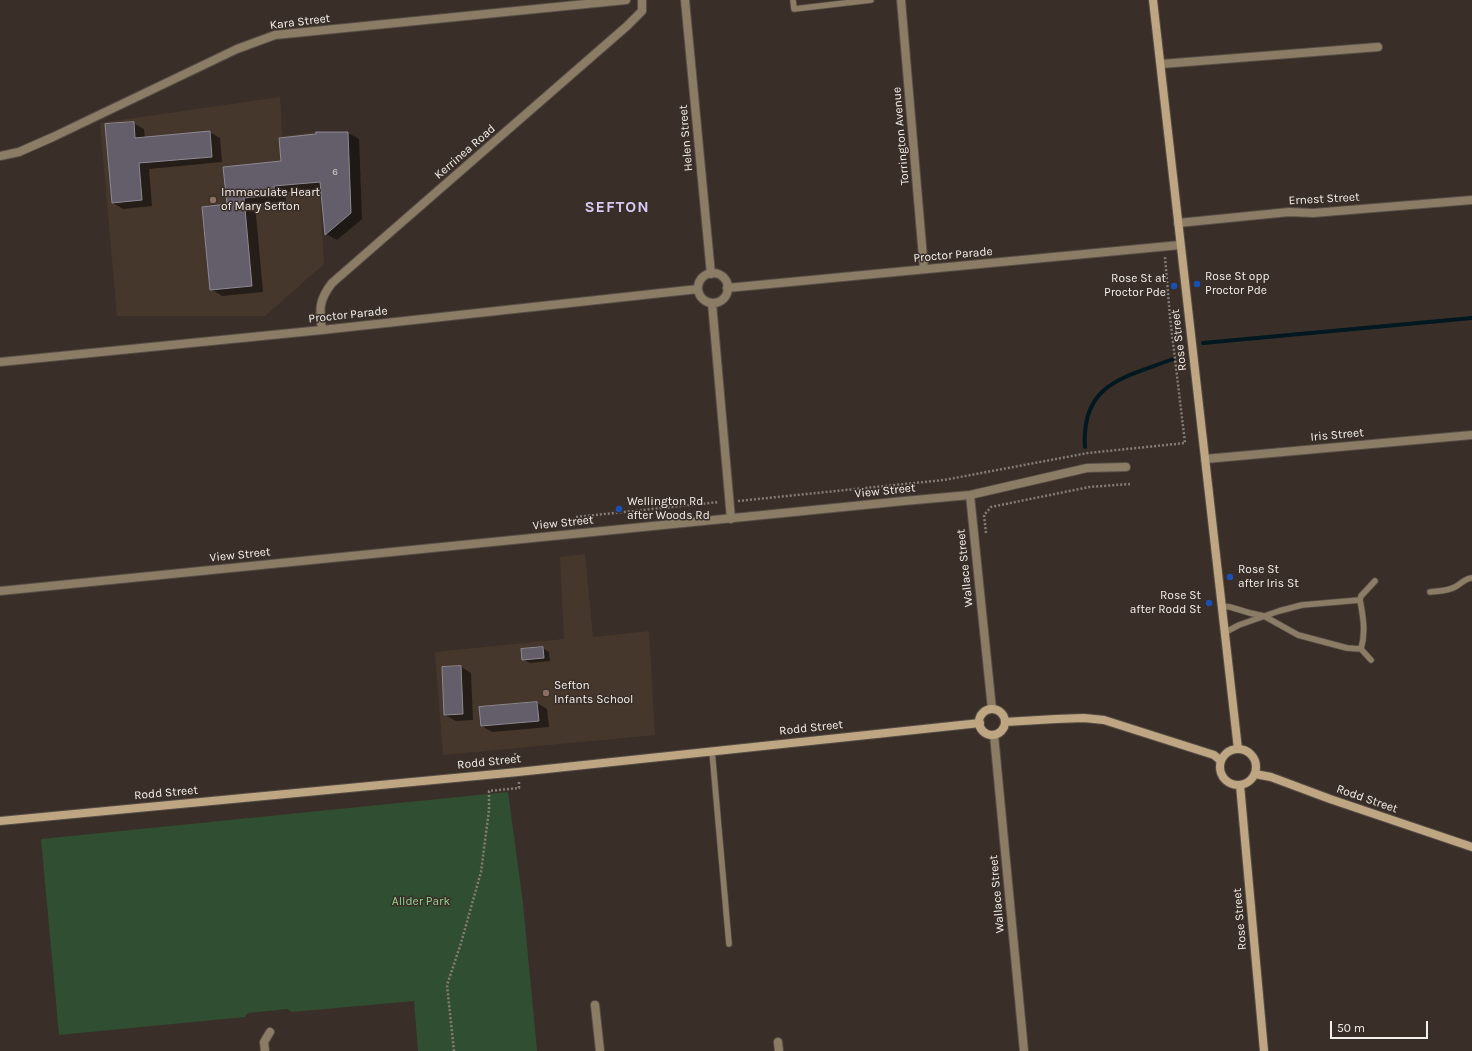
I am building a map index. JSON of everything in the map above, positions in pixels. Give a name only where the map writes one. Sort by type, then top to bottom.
[{"type":"street","name":"Kara Street","points":[[0,156],[19,152],[54,138],[237,49],[275,34],[558,4],[626,0]]},
{"type":"street","name":"Kerrinea Road","points":[[322,330],[320,312],[323,295],[332,283],[627,26],[642,11],[642,0]]},
{"type":"street","name":"Helen Street","points":[[685,0],[711,274]]},
{"type":"street","name":"Torrington Avenue","points":[[901,0],[924,269]]},
{"type":"street","name":"Rose Street","points":[[1153,0],[1238,749]]},
{"type":"street","points":[[1161,64],[1378,47]]},
{"type":"street","name":"Ernest Street","points":[[1178,223],[1289,212],[1313,213],[1472,200]]},
{"type":"street","name":"Proctor Parade","points":[[728,288],[924,269],[1027,261],[1180,245]]},
{"type":"street","points":[[711,274],[721,276],[725,280],[728,288],[726,294],[719,302],[712,303],[705,301],[701,298],[698,289],[700,280],[704,276],[711,274]]},
{"type":"street","name":"Proctor Parade","points":[[0,362],[322,330],[698,289]]},
{"type":"street","points":[[712,303],[731,519]]},
{"type":"street","name":"Iris Street","points":[[1205,459],[1472,435]]},
{"type":"street","name":"View Street","points":[[0,591],[970,496],[1087,468],[1126,467]]},
{"type":"street","name":"Wallace Street","points":[[970,496],[992,709]]},
{"type":"street","points":[[992,709],[1002,713],[1005,722],[1003,729],[994,735],[985,732],[980,723],[980,717],[986,711],[992,709]]},
{"type":"street","points":[[1005,722],[1063,719],[1104,720],[1214,755],[1221,761]]},
{"type":"street","name":"Rodd Street","points":[[0,821],[518,772],[980,723]]},
{"type":"street","name":"Wallace Street","points":[[994,735],[1024,1051]]},
{"type":"street","points":[[1230,750],[1246,750],[1254,758],[1256,763],[1255,774],[1246,783],[1240,785],[1234,784],[1224,778],[1220,767],[1221,761],[1230,750]]},
{"type":"street","name":"Rodd Street","points":[[1255,774],[1271,777],[1330,799],[1472,846]]},
{"type":"street","name":"Rose Street","points":[[1240,785],[1264,1051]]},
{"type":"street","points":[[595,1006],[600,1051]]},
{"type":"street","points":[[265,1051],[264,1042],[270,1032]]},
{"type":"street","points":[[778,1042],[779,1051]]},
{"type":"lane","points":[[793,0],[794,9],[871,0]]},
{"type":"lane","points":[[1430,592],[1456,587],[1464,580],[1472,578]]},
{"type":"lane","points":[[1361,649],[1364,638],[1363,616],[1360,600],[1361,596],[1374,580]]},
{"type":"lane","points":[[1224,632],[1264,616],[1302,605],[1360,600]]},
{"type":"lane","points":[[1221,606],[1264,616],[1298,635],[1347,648],[1361,649],[1370,660]]},
{"type":"lane","points":[[712,751],[729,944]]},
{"type":"path","points":[[576,517],[944,480],[1088,453],[1185,443],[1165,257]]},
{"type":"path","points":[[986,536],[984,515],[991,507],[1089,487],[1130,484]]},
{"type":"path","points":[[454,1051],[447,985],[461,943],[481,872],[489,810],[489,791],[519,788],[515,753]]},
{"type":"shaded area","name":"Immaculate Heart of Mary Sefton","points":[[280,97],[282,136],[316,132],[324,264],[265,316],[117,316],[100,123]]},
{"type":"shaded area","name":"Sefton Infants School","points":[[585,554],[593,637],[649,631],[655,735],[443,755],[435,652],[564,639],[560,557]]},
{"type":"green space","name":"Allder Park","points":[[508,792],[523,903],[537,1051],[418,1051],[414,1001],[292,1012],[287,1009],[248,1013],[245,1017],[59,1035],[41,839]]},
{"type":"building","points":[[134,122],[135,138],[210,131],[212,157],[139,163],[142,200],[112,203],[105,124]]},
{"type":"building","points":[[316,132],[348,132],[351,213],[325,235],[320,182],[274,186],[275,195],[244,198],[252,286],[210,290],[202,207],[227,204],[223,167],[281,161],[279,138],[316,134]]},
{"type":"building","points":[[543,647],[544,658],[522,660],[521,649]]},
{"type":"building","points":[[461,666],[463,714],[444,715],[442,667]]},
{"type":"building","points":[[537,702],[539,721],[481,726],[479,707]]},
{"type":"waterway","points":[[1203,343],[1472,318]]},
{"type":"waterway","points":[[1085,447],[1086,426],[1090,409],[1098,396],[1109,386],[1123,378],[1173,359]]},
{"type":"place","name":"Immaculate Heart of Mary Sefton","points":[[213,200]]},
{"type":"place","name":"Rose St opp Proctor Pde","points":[[1197,284]]},
{"type":"place","name":"Rose St at Proctor Pde","points":[[1174,286]]},
{"type":"place","name":"Wellington Rd after Woods Rd","points":[[619,509]]},
{"type":"place","name":"Rose St after Iris St","points":[[1230,577]]},
{"type":"place","name":"Rose St after Rodd St","points":[[1209,603]]},
{"type":"place","name":"Sefton Infants School","points":[[546,693]]},
{"type":"district","name":"SEFTON","points":[[617,207]]}]
